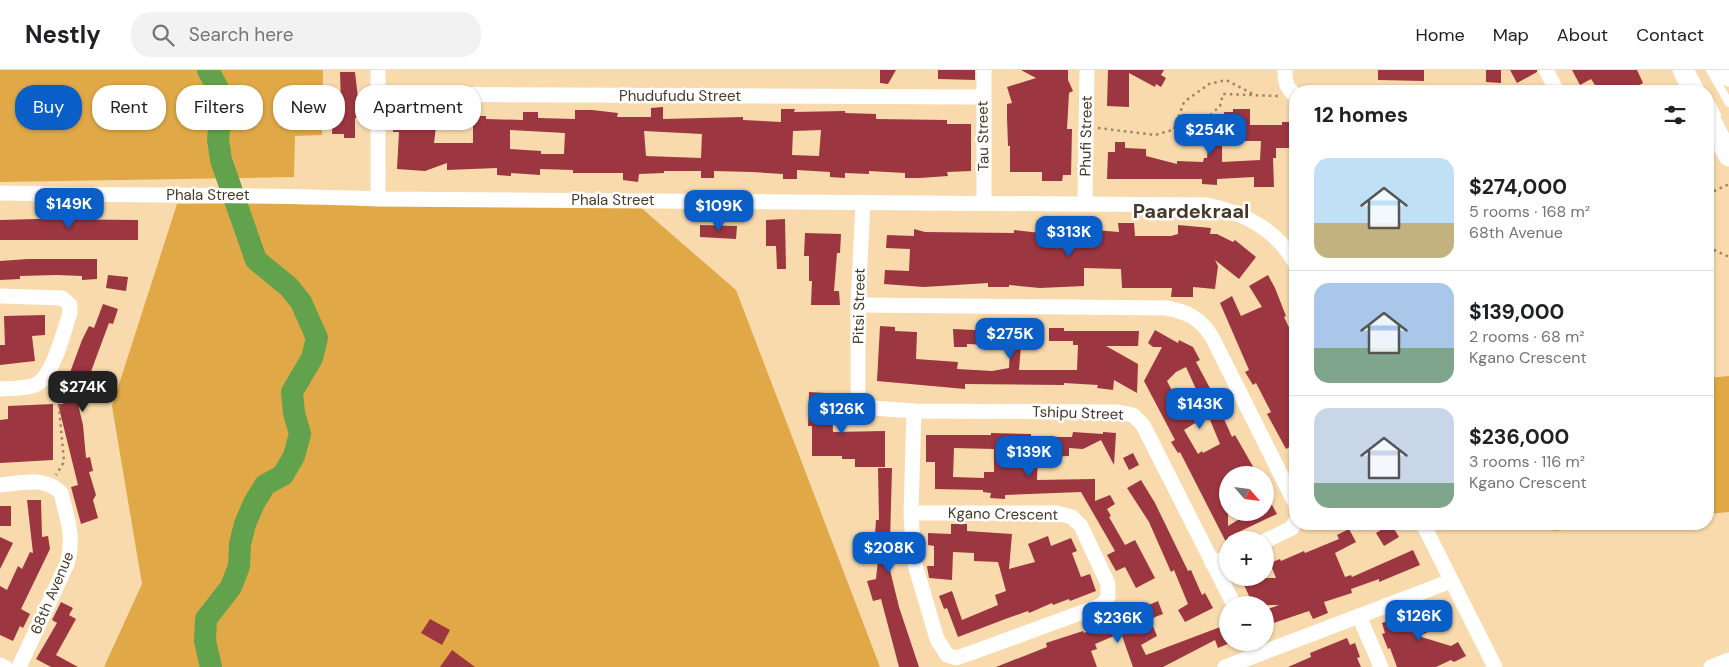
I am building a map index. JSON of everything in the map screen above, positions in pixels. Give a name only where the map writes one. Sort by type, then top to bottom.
[{"type":"main road","points":[[1682,70],[1694,85]]},
{"type":"main road","points":[[1726,70],[1729,76]]},
{"type":"main road","points":[[1714,118],[1729,156]]},
{"type":"street","points":[[378,70],[378,85]]},
{"type":"street","name":"Tau Street","points":[[984,70],[982,97],[984,203]]},
{"type":"street","name":"Phufi Street","points":[[1086,203],[1087,70]]},
{"type":"street","points":[[1284,70],[1285,82],[1289,88]]},
{"type":"street","points":[[1546,70],[1554,85]]},
{"type":"street","name":"Phudufudu Street","points":[[481,95],[982,97]]},
{"type":"street","points":[[378,130],[378,199]]},
{"type":"street","name":"Phala Street","points":[[0,193],[253,194],[378,199],[1207,204],[1225,208],[1256,222],[1289,241]]},
{"type":"street","name":"Pitsi Street","points":[[862,202],[858,305],[858,395],[867,405]]},
{"type":"street","points":[[0,296],[55,297],[67,300],[70,305],[70,313],[49,372],[41,382],[34,386],[0,389]]},
{"type":"street","points":[[858,305],[1166,308],[1192,314],[1206,327],[1212,337],[1289,491]]},
{"type":"street","name":"Tshipu Street","points":[[867,405],[914,411],[1118,412],[1132,415],[1143,425],[1229,596]]},
{"type":"street","name":"Kgano Crescent","points":[[911,513],[1056,513],[1072,517],[1081,526],[1108,584],[1108,597],[1102,605],[968,654],[951,657],[943,651],[937,639],[914,561],[911,513],[914,411]]},
{"type":"street","points":[[0,485],[38,482],[50,484]]},
{"type":"street","name":"68th Avenue","points":[[19,667],[72,550],[72,536],[60,493],[50,484]]},
{"type":"street","points":[[1274,537],[1289,529]]},
{"type":"street","points":[[1426,530],[1495,667]]},
{"type":"street","points":[[1212,563],[1219,560]]},
{"type":"street","points":[[1274,643],[1359,616],[1451,581]]},
{"type":"street","points":[[1359,616],[1382,667]]},
{"type":"street","points":[[1225,667],[1252,651]]},
{"type":"street","points":[[1711,667],[1729,660]]},
{"type":"street","points":[[0,665],[4,667]]},
{"type":"lane","points":[[1693,70],[1696,85]]},
{"type":"lane","points":[[1710,70],[1729,103]]},
{"type":"path","points":[[1174,130],[1184,102],[1209,84],[1226,80],[1255,95]]},
{"type":"path","points":[[1087,127],[1155,134],[1204,121],[1220,106],[1223,94],[1289,95]]},
{"type":"path","points":[[1714,191],[1729,184]]},
{"type":"path","points":[[1714,250],[1729,257]]},
{"type":"path","points":[[41,382],[58,396],[64,462],[50,484]]},
{"type":"shaded area","points":[[0,70],[323,70],[323,85],[273,85],[273,130],[322,130],[322,135],[295,136],[294,177],[0,182]]},
{"type":"shaded area","points":[[631,199],[736,290],[880,667],[104,667],[142,584],[112,406],[177,204]]},
{"type":"shaded area","points":[[1729,376],[1729,512],[1714,513],[1714,377]]},
{"type":"building","points":[[880,70],[896,70],[888,84],[880,83]]},
{"type":"building","points":[[938,70],[975,70],[975,80],[938,79]]},
{"type":"building","points":[[1021,70],[1068,70],[1068,80],[1073,91],[1069,93],[1067,129],[1072,129],[1071,175],[1063,175],[1062,181],[1042,181],[1042,172],[1010,172],[1007,104],[1012,103],[1007,87],[1036,78]]},
{"type":"building","points":[[1108,70],[1164,70],[1161,75],[1166,78],[1161,87],[1156,84],[1155,87],[1129,73],[1129,107],[1107,106]]},
{"type":"building","points":[[1378,70],[1424,70],[1424,81],[1378,80]]},
{"type":"building","points":[[1486,70],[1501,70],[1501,83],[1486,82]]},
{"type":"building","points":[[1510,70],[1537,70],[1537,72],[1517,83]]},
{"type":"building","points":[[1572,70],[1637,70],[1643,83],[1640,85],[1595,85],[1591,79],[1580,85]]},
{"type":"building","points":[[340,72],[355,72],[355,138],[344,138],[344,134],[332,134],[332,130],[345,130],[345,85],[340,85]]},
{"type":"building","points":[[663,107],[663,119],[743,117],[743,120],[781,122],[781,109],[795,109],[794,112],[845,111],[845,113],[876,114],[876,119],[947,120],[947,124],[971,124],[971,171],[947,172],[948,176],[905,178],[905,173],[869,171],[869,174],[845,173],[845,178],[830,177],[830,172],[797,170],[797,179],[783,179],[783,174],[714,171],[714,178],[701,178],[701,171],[664,171],[664,173],[639,174],[638,182],[623,180],[623,173],[573,173],[573,170],[540,169],[540,175],[511,173],[511,176],[497,175],[497,168],[447,170],[447,163],[425,171],[397,169],[399,132],[393,132],[393,130],[436,130],[434,143],[473,143],[473,130],[481,130],[481,116],[486,116],[486,119],[523,120],[523,112],[538,112],[538,118],[575,119],[575,110],[592,110],[618,113],[617,117],[651,117],[651,108]],"holes":[[[510,130],[565,133],[564,154],[541,154],[541,151],[510,149]],[[821,130],[819,156],[792,155],[793,131]],[[644,131],[702,134],[701,158],[646,156]]]},
{"type":"building","points":[[1233,109],[1250,109],[1250,125],[1282,125],[1282,122],[1289,122],[1289,148],[1276,148],[1276,158],[1273,158],[1274,187],[1254,187],[1254,177],[1217,179],[1217,185],[1202,184],[1202,179],[1107,179],[1108,152],[1115,152],[1115,142],[1125,142],[1125,148],[1146,149],[1146,156],[1177,164],[1177,161],[1203,162],[1204,158],[1207,158],[1208,146],[1222,146],[1222,162],[1260,160],[1261,141],[1226,141],[1224,112],[1233,112]]},
{"type":"building","points":[[785,219],[786,269],[777,269],[776,246],[766,246],[766,220]]},
{"type":"building","points":[[0,220],[138,220],[138,240],[0,240]]},
{"type":"building","points":[[1118,223],[1134,223],[1135,236],[1171,236],[1178,234],[1178,225],[1211,228],[1210,234],[1217,234],[1233,242],[1235,240],[1256,257],[1239,279],[1215,260],[1218,266],[1215,289],[1193,287],[1193,297],[1171,297],[1172,288],[1122,288],[1121,269],[1084,268],[1084,286],[1040,288],[1009,285],[1009,287],[988,287],[988,283],[924,287],[884,284],[885,270],[909,271],[910,249],[886,248],[887,235],[914,236],[914,229],[925,232],[1014,233],[1014,230],[1041,233],[1041,228],[1056,227],[1119,232]]},
{"type":"building","points":[[700,225],[737,226],[736,239],[700,237]]},
{"type":"building","points":[[805,233],[841,234],[840,253],[837,253],[834,291],[839,291],[840,305],[811,305],[812,281],[809,281],[809,256],[804,256]]},
{"type":"building","points":[[97,259],[97,279],[82,280],[82,276],[57,275],[20,276],[20,279],[0,280],[0,261]]},
{"type":"building","points":[[108,275],[128,277],[126,291],[106,288]]},
{"type":"building","points":[[1268,275],[1275,288],[1289,327],[1289,447],[1286,449],[1267,414],[1271,412],[1256,383],[1253,385],[1245,372],[1249,370],[1220,303],[1232,296],[1241,316],[1262,307],[1249,286]]},
{"type":"building","points":[[103,304],[118,309],[113,324],[109,323],[86,385],[83,384],[77,400],[83,425],[86,458],[90,457],[93,471],[89,472],[96,495],[93,500],[98,518],[81,524],[71,487],[78,485],[58,404],[63,404],[69,387],[65,386],[82,340],[89,326],[94,328]]},
{"type":"building","points":[[45,315],[45,335],[32,336],[35,361],[0,365],[0,345],[5,345],[4,316]]},
{"type":"building","points":[[880,326],[895,327],[895,331],[917,332],[916,359],[958,362],[957,369],[992,371],[1009,368],[1010,346],[967,344],[967,347],[954,347],[953,329],[1040,333],[1040,347],[1021,346],[1019,370],[1077,370],[1078,345],[1073,345],[1073,341],[1049,341],[1049,328],[1064,328],[1064,331],[1139,331],[1138,346],[1106,346],[1138,364],[1137,393],[1114,380],[1113,390],[1097,388],[1098,385],[1064,383],[1064,385],[965,384],[965,389],[877,381]]},
{"type":"building","points":[[1155,330],[1178,343],[1179,340],[1193,347],[1200,360],[1196,362],[1232,437],[1235,435],[1253,466],[1219,466],[1219,521],[1228,521],[1228,526],[1236,521],[1262,521],[1241,531],[1220,531],[1180,452],[1178,453],[1171,442],[1175,440],[1144,381],[1162,347],[1153,347],[1148,343]],"holes":[[[1186,367],[1201,400],[1182,410],[1167,381],[1176,372]],[[1208,415],[1220,444],[1198,454],[1184,430]]]},
{"type":"building","points":[[809,392],[840,394],[840,409],[832,408],[833,432],[885,431],[885,467],[855,467],[855,459],[842,459],[842,456],[812,456],[812,426],[808,426]]},
{"type":"building","points":[[53,404],[53,460],[0,463],[0,420],[8,419],[8,406]]},
{"type":"building","points":[[1073,432],[1116,433],[1114,465],[1101,440],[1083,449],[1069,448],[1069,456],[1038,457],[1037,480],[1095,479],[1095,501],[1110,495],[1115,504],[1107,509],[1111,516],[1109,517],[1125,545],[1135,540],[1155,578],[1136,588],[1125,567],[1116,571],[1107,555],[1115,551],[1081,492],[1005,495],[1005,499],[990,498],[991,493],[983,492],[983,490],[935,489],[935,462],[926,462],[926,435],[991,435],[991,433],[1031,434],[1031,437],[1072,437]],"holes":[[[954,448],[994,449],[994,472],[984,472],[984,478],[953,477]]]},
{"type":"building","points":[[1133,453],[1139,465],[1129,470],[1123,458]]},
{"type":"building","points":[[878,468],[892,468],[890,542],[895,543],[894,562],[888,562],[899,607],[919,667],[899,667],[881,599],[873,601],[867,581],[876,579],[878,559],[875,559],[876,550],[865,549],[866,535],[875,535],[876,520],[879,520]]},
{"type":"building","points":[[1141,480],[1155,503],[1188,571],[1191,570],[1202,595],[1205,593],[1213,608],[1185,622],[1178,610],[1188,604],[1174,570],[1171,572],[1149,522],[1127,488]]},
{"type":"building","points":[[27,500],[41,500],[42,537],[48,536],[50,549],[21,609],[30,614],[23,628],[20,626],[13,641],[0,635],[0,586],[7,590],[18,566],[22,569],[30,552],[33,553]]},
{"type":"building","points":[[0,506],[11,506],[11,526],[0,526]]},
{"type":"building","points":[[951,524],[967,524],[967,531],[1012,534],[1009,569],[1035,562],[1028,544],[1048,536],[1051,546],[1071,538],[1077,551],[1072,553],[1081,577],[1090,574],[1096,591],[1070,601],[1069,599],[1053,605],[1052,603],[1029,613],[1028,611],[958,637],[947,608],[944,609],[939,596],[952,591],[962,620],[998,605],[995,595],[1006,591],[998,562],[974,561],[974,553],[953,552],[952,580],[929,578],[927,566],[934,566],[934,546],[928,545],[928,533],[951,534]]},
{"type":"building","points":[[1350,530],[1356,542],[1335,553],[1345,577],[1351,575],[1352,577],[1413,550],[1420,565],[1379,582],[1379,579],[1351,589],[1352,593],[1324,602],[1328,613],[1313,619],[1309,611],[1274,623],[1274,607],[1279,605],[1274,605],[1274,596],[1249,596],[1245,586],[1274,586],[1274,578],[1276,578],[1274,561],[1280,559],[1281,561],[1304,551],[1305,553],[1339,539],[1337,535]]},
{"type":"building","points":[[1381,530],[1395,530],[1399,537],[1384,546],[1376,533]]},
{"type":"building","points":[[0,537],[13,543],[0,569]]},
{"type":"building","points":[[1158,601],[1163,614],[1150,619],[1157,636],[1141,645],[1146,655],[1219,628],[1219,648],[1215,640],[1163,667],[1133,667],[1121,633],[1095,644],[1097,649],[1091,651],[1097,667],[996,667],[1047,647],[1046,643],[1083,631],[1084,633]]},
{"type":"building","points":[[61,602],[73,608],[69,615],[76,619],[56,655],[78,667],[51,667],[36,659],[57,623],[52,620]]},
{"type":"building","points":[[1442,611],[1447,625],[1418,636],[1451,646],[1458,642],[1466,656],[1454,662],[1451,660],[1436,667],[1397,667],[1382,634],[1385,633],[1382,623],[1414,612],[1417,620]]},
{"type":"building","points":[[430,619],[450,630],[442,645],[421,633]]},
{"type":"building","points":[[1347,638],[1350,645],[1355,643],[1360,657],[1357,658],[1361,667],[1288,667],[1311,657],[1310,653]]},
{"type":"building","points":[[452,650],[475,667],[440,667]]},
{"type":"waterway","points":[[208,70],[223,98],[218,139],[221,160],[256,260],[289,287],[301,302],[317,338],[312,358],[292,392],[294,413],[300,434],[294,456],[283,475],[265,485],[254,503],[245,524],[240,544],[239,566],[231,587],[206,619],[205,641],[211,667]]},
{"type":"district","name":"Paardekraal","points":[[1191,211]]}]
